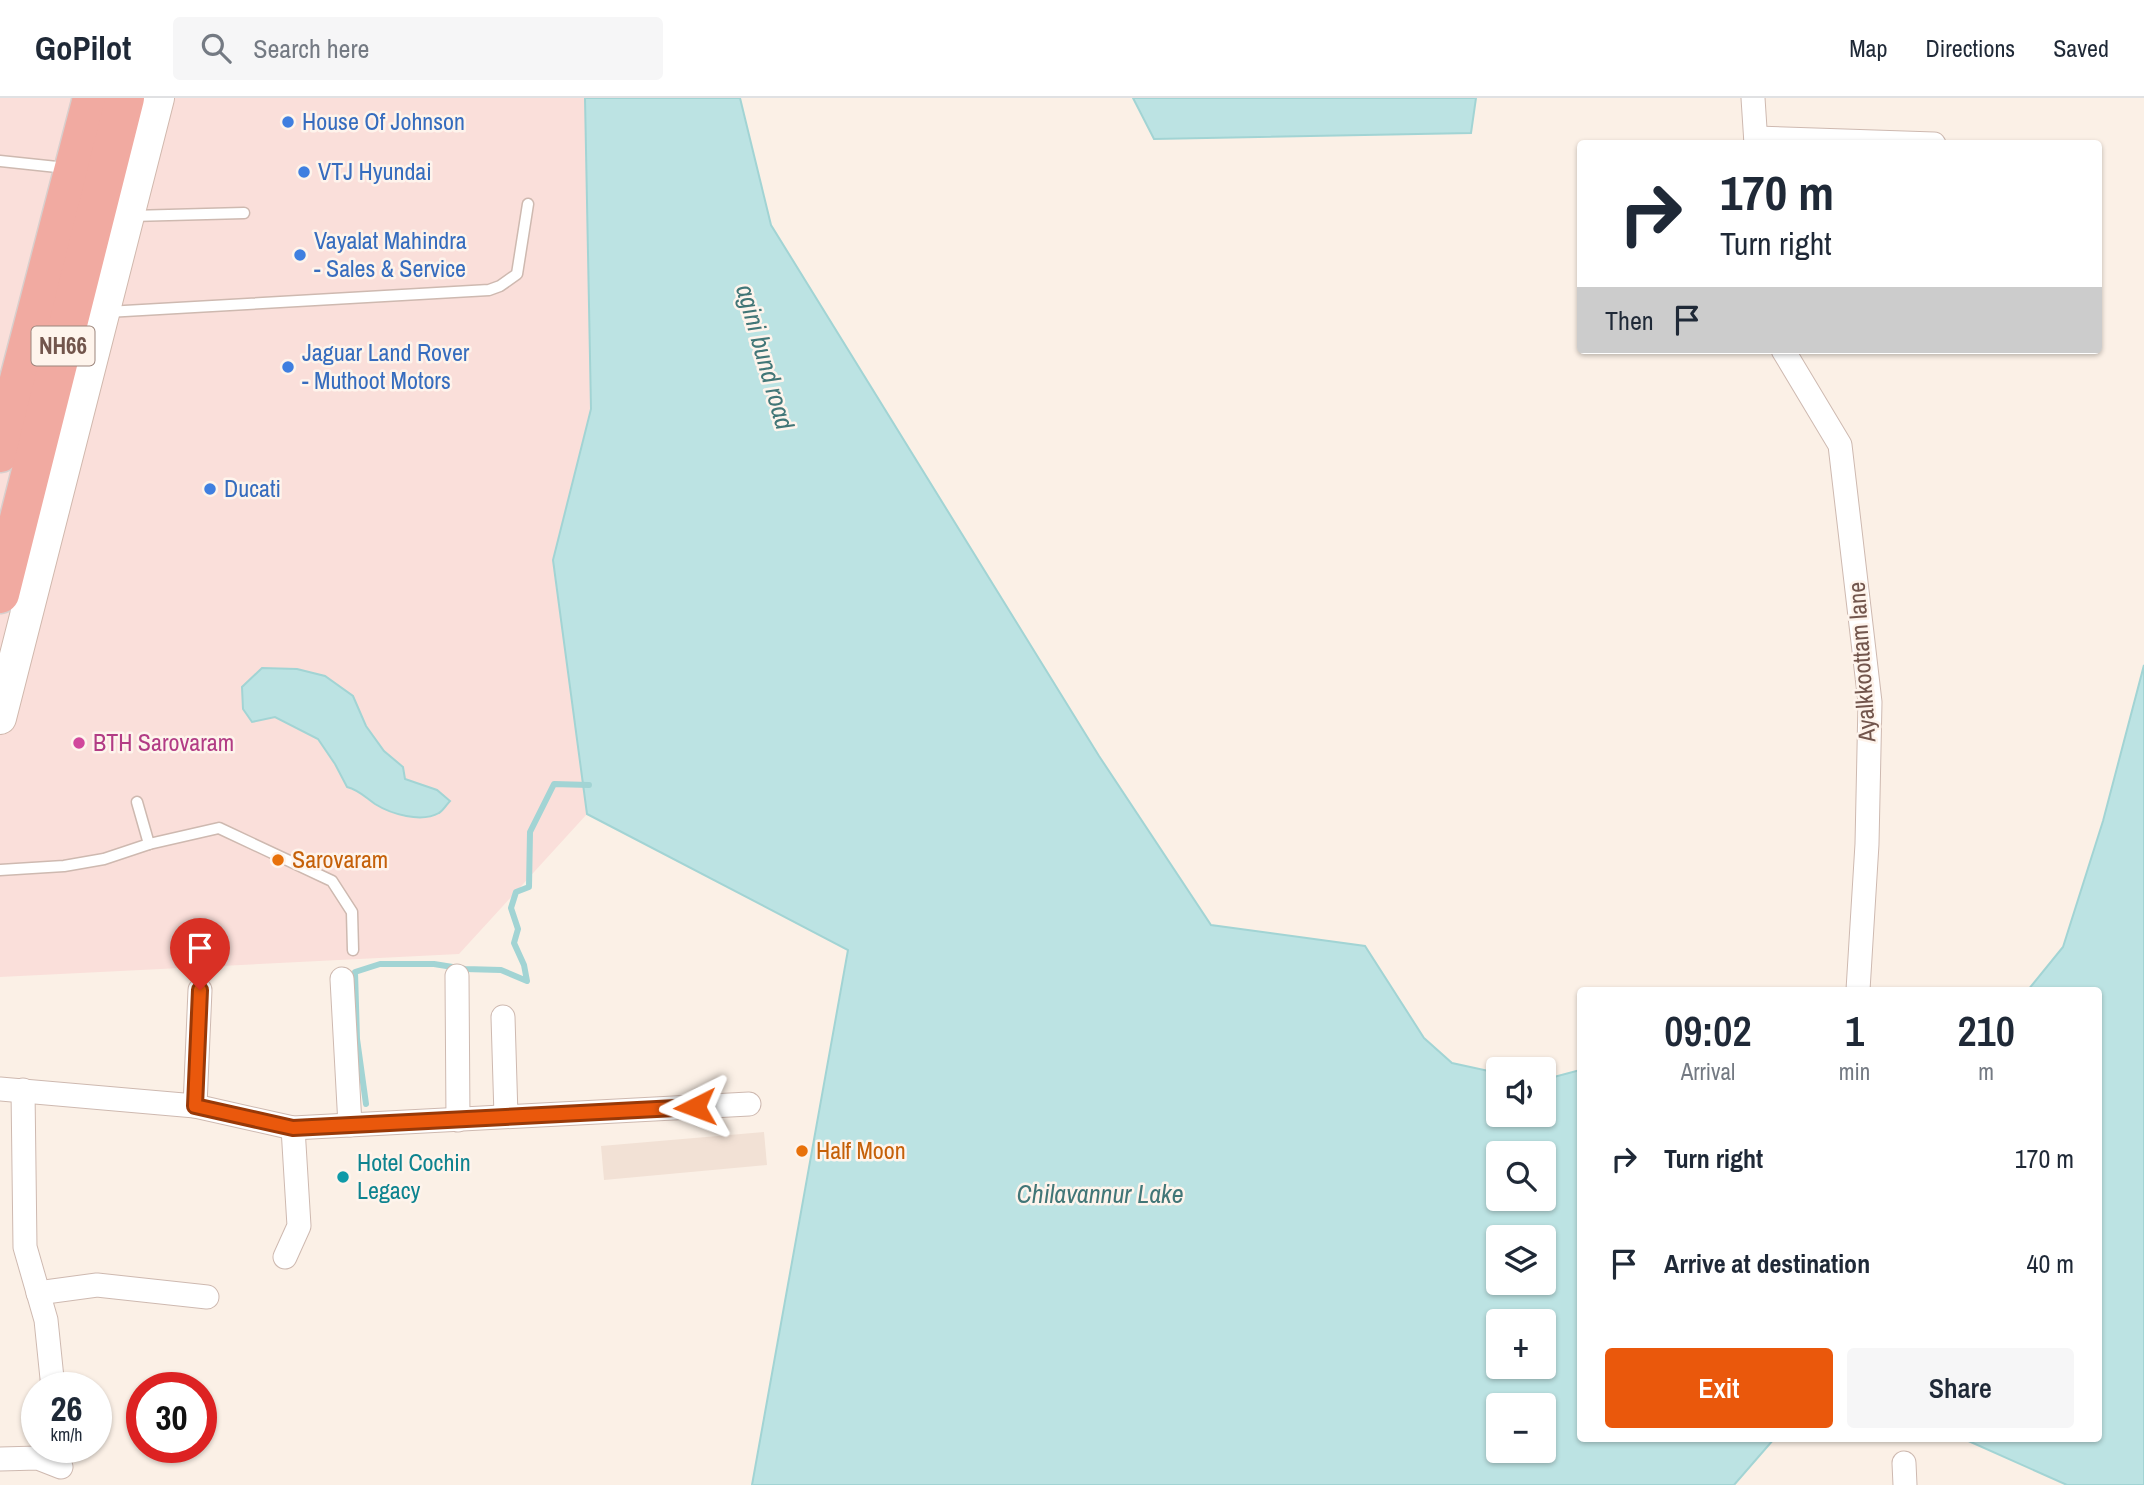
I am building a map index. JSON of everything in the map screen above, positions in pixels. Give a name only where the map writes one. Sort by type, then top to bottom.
[{"type":"highway","name":"NH66","points":[[0,453],[92,98]]},
{"type":"highway","name":"NH66","points":[[0,594],[11,506],[125,98]]},
{"type":"street","points":[[0,386],[74,98]]},
{"type":"street","points":[[0,718],[158,98]]},
{"type":"street","points":[[1753,98],[1756,140]]},
{"type":"street","name":"Ayalkkoottam lane","points":[[1785,354],[1840,445],[1870,702],[1867,844],[1858,987]]},
{"type":"street","points":[[457,976],[458,1120]]},
{"type":"street","points":[[342,979],[350,1125]]},
{"type":"street","points":[[195,1106],[200,990]]},
{"type":"street","points":[[503,1017],[506,1116]]},
{"type":"street","points":[[51,1372],[46,1320],[25,1247],[11,1089],[195,1106],[293,1128],[749,1104]]},
{"type":"street","points":[[285,1257],[299,1226],[293,1128]]},
{"type":"street","points":[[38,1293],[97,1285],[207,1297]]},
{"type":"street","points":[[0,1459],[38,1458],[61,1466]]},
{"type":"lane","points":[[0,161],[57,167]]},
{"type":"lane","points":[[104,312],[489,290],[517,274],[528,204]]},
{"type":"lane","points":[[128,216],[244,213]]},
{"type":"lane","points":[[136,802],[149,844]]},
{"type":"lane","points":[[0,870],[64,866],[104,859],[149,844],[219,828],[332,881],[352,912],[353,950]]},
{"type":"shaded area","points":[[0,98],[585,98],[591,409],[553,560],[587,814],[459,954],[0,977]]},
{"type":"shaded area","points":[[764,1132],[767,1165],[604,1180],[601,1146]]},
{"type":"water","name":"Chilavannur Lake","points":[[585,98],[740,98],[771,225],[1099,756],[1211,925],[1365,946],[1424,1038],[1452,1063],[1486,1070],[1486,1127],[1556,1127],[1556,1076],[1577,1071],[1577,1442],[1771,1442],[1734,1485],[752,1485],[848,950],[587,814],[553,560],[591,409]]},
{"type":"water","points":[[1133,98],[1476,98],[1471,133],[1154,139]]},
{"type":"water","points":[[2144,665],[2144,1485],[2067,1485],[1971,1442],[2102,1442],[2102,987],[2030,987],[2063,947],[2103,821]]},
{"type":"water","points":[[262,668],[297,669],[325,676],[353,696],[366,726],[384,751],[403,767],[405,779],[437,790],[450,801],[432,816],[406,816],[389,811],[347,787],[318,739],[275,717],[252,722],[243,709],[242,687]]},
{"type":"waterway","points":[[366,1104],[357,1039],[355,972],[380,964],[434,964],[465,969],[501,970],[527,981],[524,965],[514,943],[518,929],[511,908],[516,892],[529,887],[530,832],[554,784],[589,785]]},
{"type":"place","name":"House Of Johnson","points":[[288,122]]},
{"type":"place","name":"VTJ Hyundai","points":[[304,172]]},
{"type":"place","name":"Vayalat Mahindra - Sales & Service","points":[[300,255]]},
{"type":"place","name":"Jaguar Land Rover - Muthoot Motors","points":[[288,367]]},
{"type":"place","name":"Ducati","points":[[210,489]]},
{"type":"place","name":"BTH Sarovaram","points":[[79,743]]},
{"type":"place","name":"Sarovaram","points":[[278,860]]},
{"type":"place","name":"Half Moon","points":[[802,1151]]},
{"type":"place","name":"Hotel Cochin Legacy","points":[[343,1177]]},
{"type":"route","points":[[200,990],[195,1106],[293,1128],[695,1107]]},
{"type":"water label","name":"agini bund road","points":[[765,357]]}]
